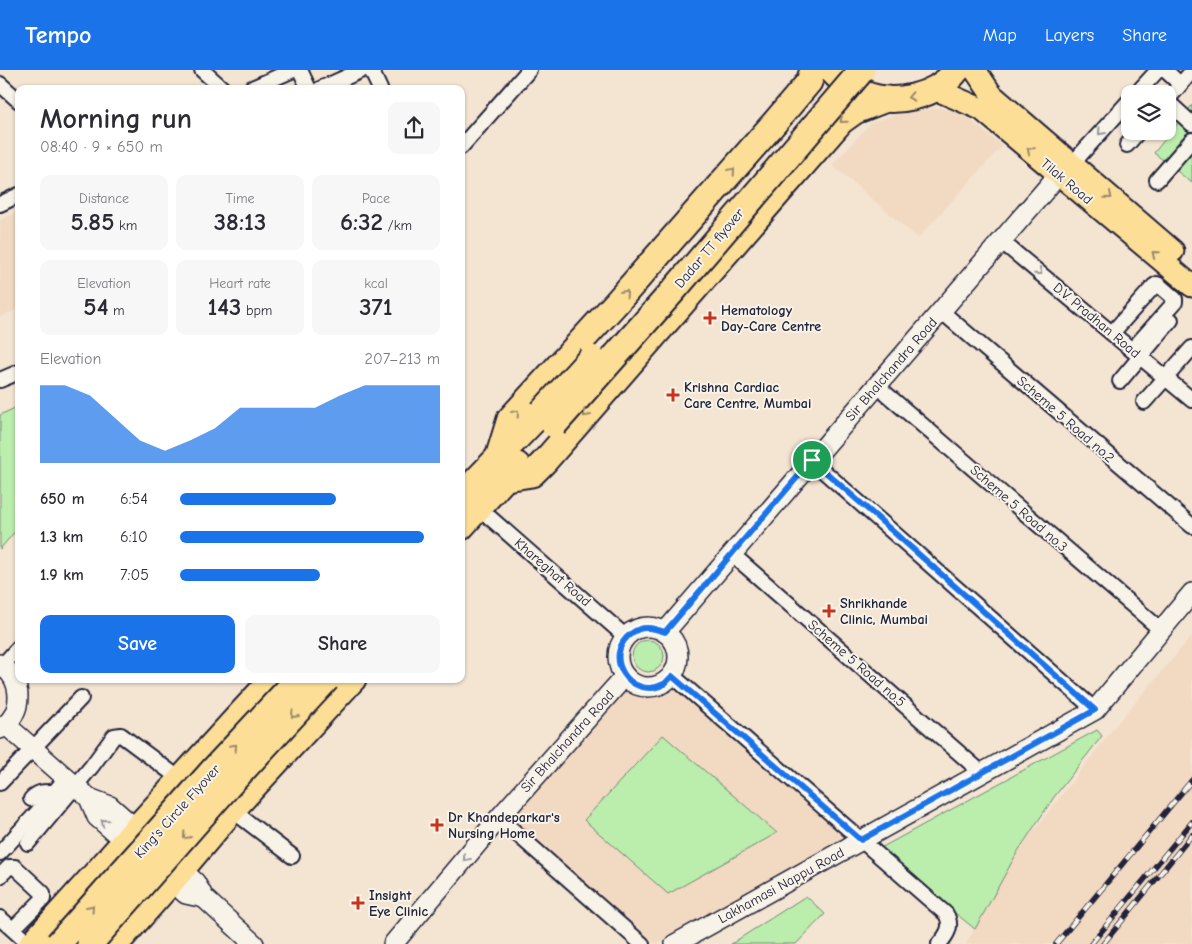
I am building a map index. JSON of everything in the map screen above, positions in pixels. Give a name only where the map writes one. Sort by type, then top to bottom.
[{"type":"highway","points":[[502,468],[510,419],[617,302],[758,142],[809,82],[813,70]]},
{"type":"highway","points":[[831,70],[841,81],[862,94],[886,99],[911,98],[935,89],[953,76],[957,70]]},
{"type":"highway","name":"Dadar TT flyover","points":[[548,418],[655,287],[841,70]]},
{"type":"highway","name":"Dadar TT flyover","points":[[548,418],[673,291],[862,70]]},
{"type":"highway","points":[[502,468],[532,474],[841,120],[855,111],[886,99]]},
{"type":"highway","points":[[466,497],[502,468],[548,418]]},
{"type":"highway","points":[[30,944],[269,683]]},
{"type":"highway","name":"King's Circle Flyover","points":[[58,944],[214,769],[294,683]]},
{"type":"highway","name":"King's Circle Flyover","points":[[90,944],[230,784],[323,683]]},
{"type":"highway","points":[[123,942],[232,810],[349,683]]},
{"type":"main road","name":"Tilak Road","points":[[975,70],[992,95],[1065,169],[1192,286]]},
{"type":"main road","name":"Tilak Road","points":[[935,89],[981,110],[1065,169],[1192,267]]},
{"type":"street","points":[[202,70],[219,85]]},
{"type":"street","points":[[268,85],[282,82],[293,70]]},
{"type":"street","points":[[300,70],[307,85]]},
{"type":"street","points":[[326,85],[343,74],[362,70]]},
{"type":"street","points":[[371,70],[378,85]]},
{"type":"street","points":[[465,142],[529,70]]},
{"type":"street","points":[[1144,85],[1158,70]]},
{"type":"street","points":[[1165,70],[1180,84]]},
{"type":"street","points":[[1176,89],[1192,71]]},
{"type":"street","points":[[0,84],[15,97]]},
{"type":"street","points":[[1176,108],[1192,124]]},
{"type":"street","name":"Sir Bhalchandra Road","points":[[665,632],[1001,241],[1121,110]]},
{"type":"street","points":[[1127,146],[1132,140]]},
{"type":"street","points":[[1157,180],[1192,140]]},
{"type":"street","points":[[0,204],[15,197]]},
{"type":"street","name":"D.V. Pradhan Road","points":[[1001,241],[1112,333],[1163,381],[1192,400]]},
{"type":"street","points":[[1112,333],[1157,284],[1175,299],[1175,302],[1120,381]]},
{"type":"street","name":"Scheme 5 Road no.2","points":[[941,311],[1192,526]]},
{"type":"street","points":[[1136,357],[1173,318]]},
{"type":"street","points":[[1144,402],[1192,348]]},
{"type":"street","points":[[0,380],[15,374]]},
{"type":"street","name":"Scheme 5 Road no.3","points":[[877,386],[1161,630]]},
{"type":"street","points":[[812,460],[1095,710]]},
{"type":"street","name":"Khareghat Road","points":[[466,497],[626,637]]},
{"type":"street","name":"Scheme 5 Road no.5","points":[[732,554],[982,773]]},
{"type":"street","name":"Lakhamasi Nappu Road","points":[[675,944],[1095,710],[1192,593]]},
{"type":"street","points":[[644,628],[654,628],[665,632],[677,648],[679,659],[672,676],[664,683],[654,687],[642,687],[632,683],[625,676],[618,661],[619,650],[626,637],[634,631],[644,628]]},
{"type":"street","points":[[15,651],[1,665],[15,681]]},
{"type":"street","name":"Sir Bhalchandra Road","points":[[393,944],[499,818],[625,676]]},
{"type":"street","points":[[672,676],[946,914],[949,930],[939,944]]},
{"type":"street","points":[[16,683],[18,705],[9,722],[3,727],[32,749],[97,817],[131,835],[176,876],[186,894],[204,898],[254,944]]},
{"type":"street","points":[[0,783],[81,698]]},
{"type":"street","points":[[28,843],[114,736],[120,735],[180,779]]},
{"type":"street","points":[[31,799],[36,793],[40,792],[71,789]]},
{"type":"street","points":[[0,853],[71,789]]},
{"type":"street","points":[[232,810],[292,856]]},
{"type":"street","points":[[499,818],[642,944]]},
{"type":"street","points":[[0,876],[9,867],[15,868],[44,896],[13,929]]},
{"type":"street","points":[[0,918],[30,944]]},
{"type":"shaded area","points":[[939,108],[961,112],[1002,146],[918,238],[832,165],[871,123],[893,115]]},
{"type":"shaded area","points":[[15,213],[15,310],[0,317],[0,220]]},
{"type":"shaded area","points":[[1192,636],[1192,944],[966,944],[1018,851],[1116,725]]},
{"type":"shaded area","points":[[671,685],[849,839],[656,944],[510,817],[626,687],[641,695],[664,690]]},
{"type":"green space","points":[[1192,105],[1192,183],[1154,153],[1164,140],[1176,140],[1176,125]]},
{"type":"green space","points":[[15,408],[15,532],[0,549],[0,415]]},
{"type":"green space","points":[[648,640],[654,641],[659,645],[663,650],[663,662],[659,667],[654,671],[648,672],[642,671],[637,667],[633,662],[632,656],[633,650],[637,645],[642,641]]},
{"type":"green space","points":[[1097,730],[1102,736],[1054,797],[1018,851],[975,929],[877,850]]},
{"type":"green space","points":[[663,735],[777,833],[668,894],[584,820]]},
{"type":"green space","points":[[806,896],[825,914],[796,944],[731,944]]},
{"type":"railway","points":[[1056,944],[1192,780]]},
{"type":"railway","points":[[1091,944],[1192,822]]},
{"type":"railway","points":[[1103,944],[1192,835]]},
{"type":"place","name":"Hematology Day-Care Centre","points":[[710,318]]},
{"type":"place","name":"Krishna Cardiac Care Centre, Mumbai","points":[[673,395]]},
{"type":"place","name":"Shrikhande Clinic, Mumbai","points":[[829,611]]},
{"type":"place","name":"Dr Khandeparkar's Nursing Home","points":[[437,825]]},
{"type":"place","name":"Insight Eye Clinic","points":[[358,903]]},
{"type":"route","points":[[812,460],[1095,710],[861,840],[672,676],[664,683],[654,687],[642,687],[632,683],[625,676],[618,661],[619,650],[623,641],[634,631],[654,628],[665,632],[812,460]]}]
